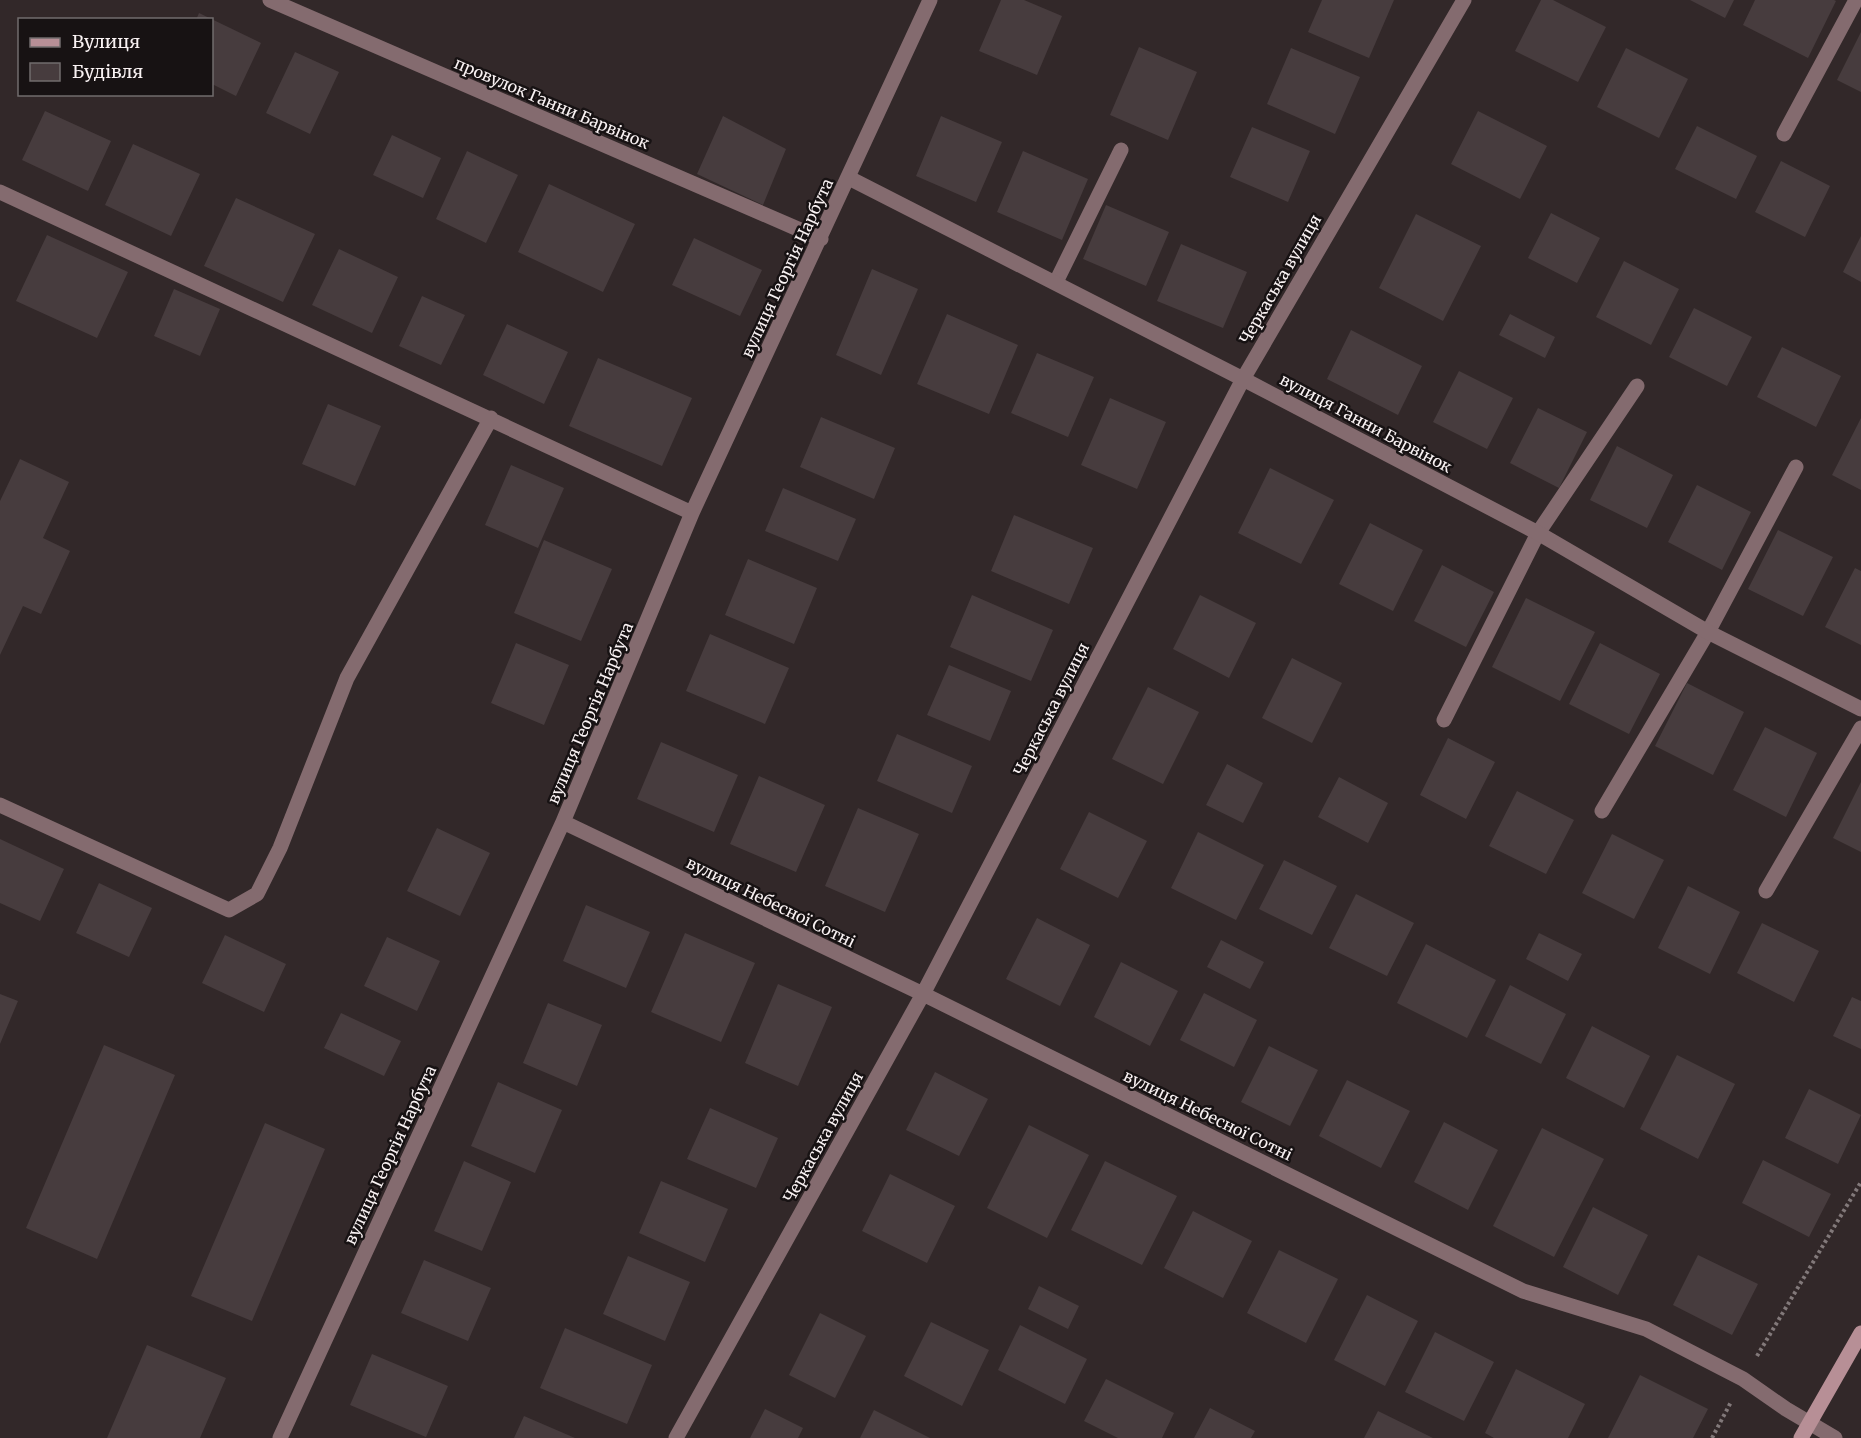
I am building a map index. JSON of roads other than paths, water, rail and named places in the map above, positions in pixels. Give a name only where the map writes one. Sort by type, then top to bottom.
[{"type":"main road","points":[[1802,1438],[1861,1333]]},
{"type":"street","name":"провулок Ганни Барвінок","points":[[270,0],[820,239]]},
{"type":"street","name":"вулиця Георгія Нарбута","points":[[286,1436],[563,822],[692,513],[930,0]]},
{"type":"street","name":"Черкаська вулиця","points":[[676,1438],[923,994],[1243,379],[1464,0]]},
{"type":"street","points":[[1784,134],[1856,0]]},
{"type":"street","points":[[1056,282],[1121,150]]},
{"type":"street","name":"вулиця Ганни Барвінок","points":[[849,178],[1056,282],[1538,533],[1708,632],[1861,709]]},
{"type":"street","points":[[0,192],[692,513]]},
{"type":"street","points":[[1444,720],[1538,533],[1637,386]]},
{"type":"street","points":[[0,804],[229,910],[257,894],[280,848],[347,678],[491,418]]},
{"type":"street","points":[[1602,811],[1708,632],[1796,467]]},
{"type":"street","points":[[1766,891],[1861,728]]},
{"type":"street","name":"вулиця Небесної Сотні","points":[[563,822],[923,994],[1523,1291],[1647,1329],[1743,1379],[1786,1409],[1835,1438]]}]
